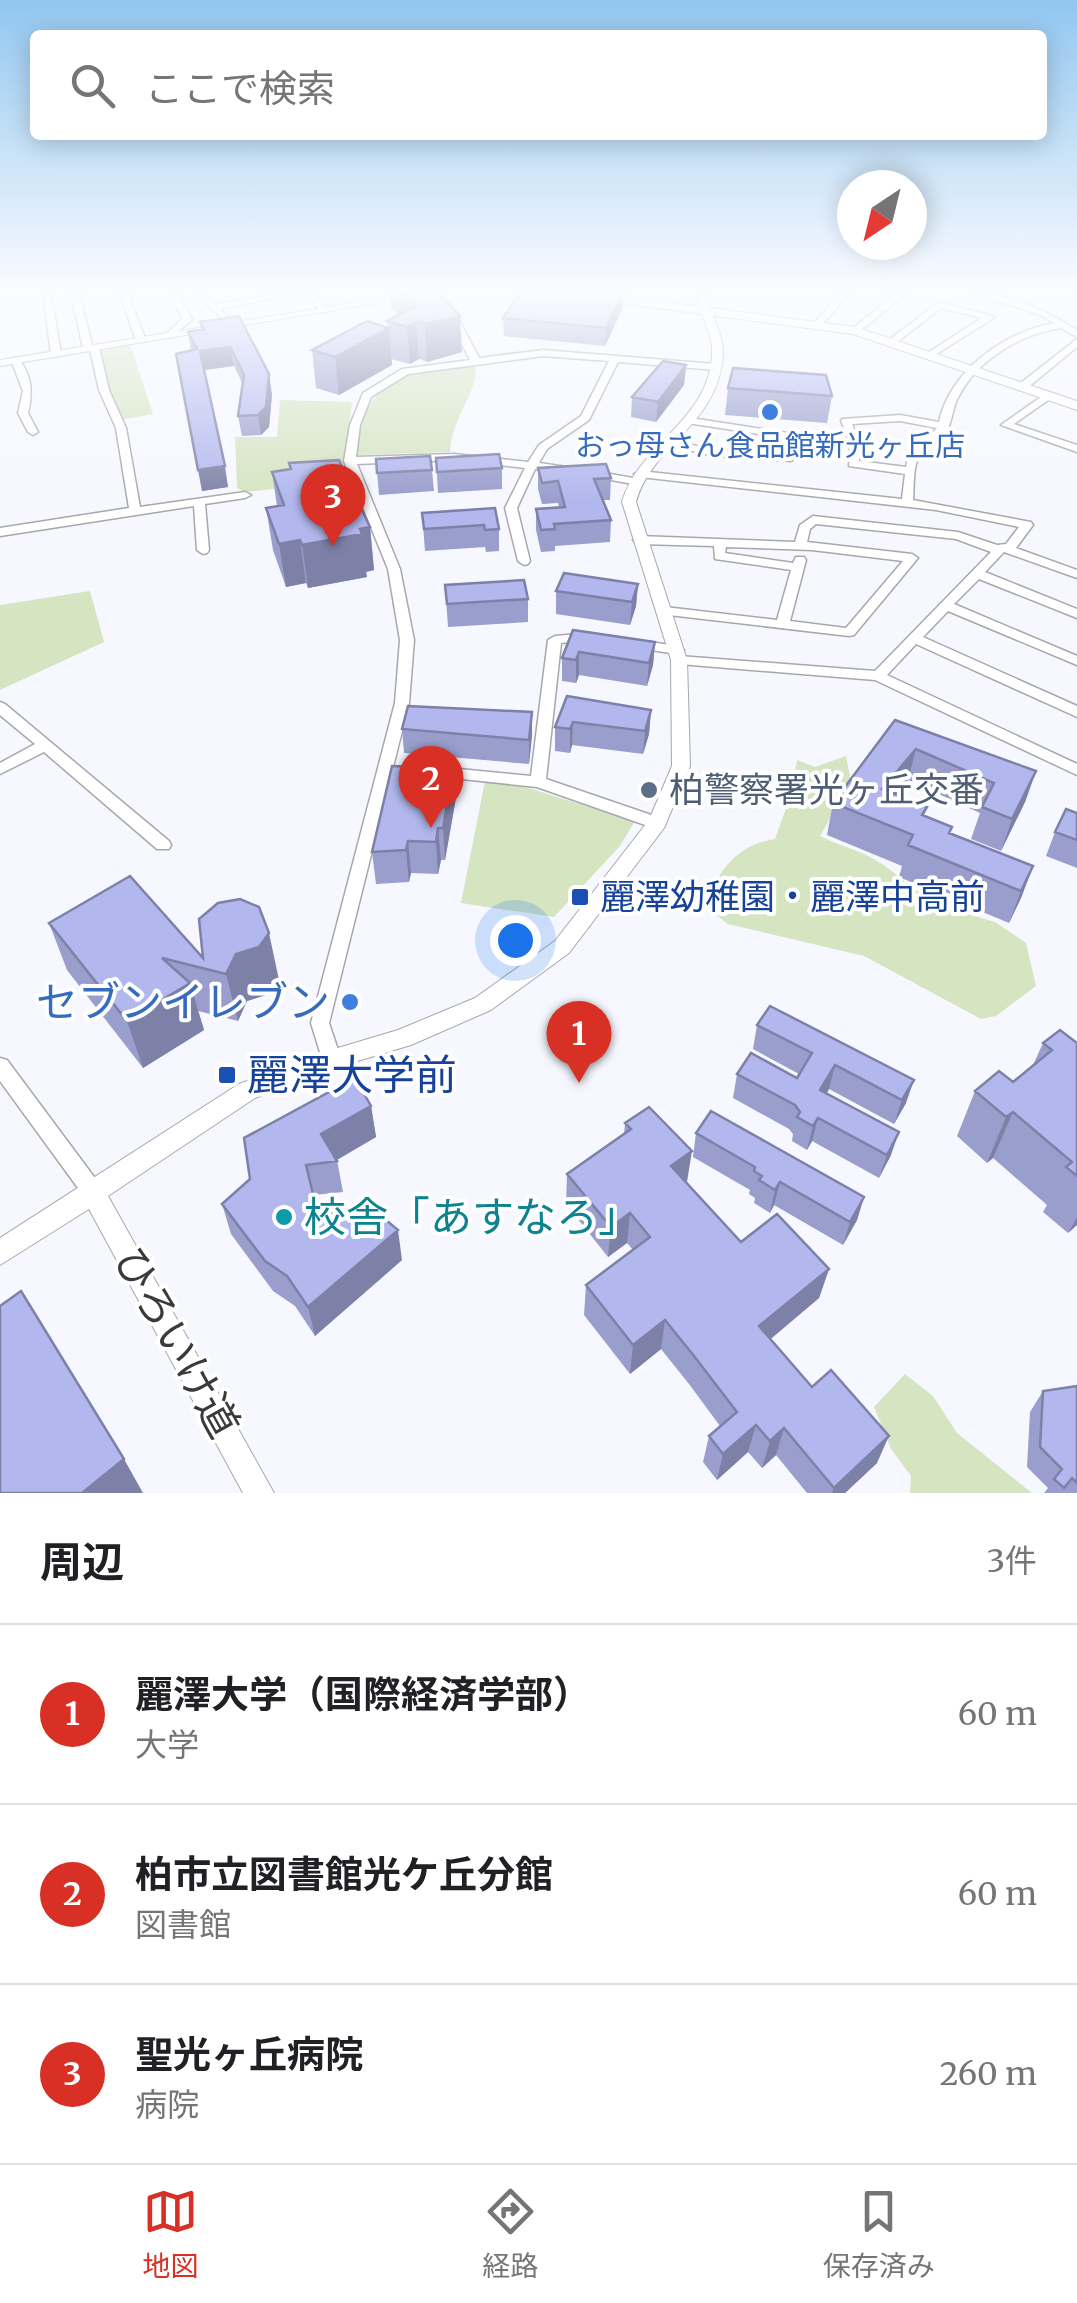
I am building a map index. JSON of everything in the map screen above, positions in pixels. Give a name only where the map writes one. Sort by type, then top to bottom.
[{"type":"main road","points":[[957,363],[1075,404]]},
{"type":"street","points":[[17,363],[28,391],[23,413],[33,432]]},
{"type":"street","points":[[96,363],[120,428],[135,511]]},
{"type":"street","points":[[331,1058],[320,1022],[395,770],[406,619],[394,570],[350,461],[358,416],[375,386],[405,371],[453,363]]},
{"type":"street","points":[[524,561],[511,508],[543,447],[585,418],[613,363]]},
{"type":"street","points":[[673,363],[715,366]]},
{"type":"street","points":[[0,1253],[221,1106],[270,1080],[403,1038],[511,988],[562,947],[657,823],[681,766],[678,655],[629,512],[637,477],[690,422],[715,363]]},
{"type":"street","points":[[907,503],[912,459],[943,426],[943,416],[972,368],[980,363]]},
{"type":"street","points":[[1022,386],[1049,363]]},
{"type":"street","points":[[1049,396],[1006,425],[1077,449]]},
{"type":"street","points":[[911,471],[853,464],[855,443],[846,421],[900,418],[943,426]]},
{"type":"street","points":[[670,443],[714,453],[791,458],[791,436],[690,422]]},
{"type":"street","points":[[350,461],[454,457],[532,463],[907,503],[1027,525],[878,676]]},
{"type":"street","points":[[0,532],[245,494]]},
{"type":"street","points":[[198,500],[203,550]]},
{"type":"street","points":[[783,623],[804,528],[813,520],[958,536],[1077,574]]},
{"type":"street","points":[[639,540],[802,545],[912,558],[849,632],[665,611]]},
{"type":"street","points":[[720,541],[719,556],[798,567]]},
{"type":"street","points":[[976,573],[1077,614]]},
{"type":"street","points":[[944,605],[1077,661]]},
{"type":"street","points":[[913,638],[1077,712]]},
{"type":"street","points":[[538,782],[556,640],[607,640]]},
{"type":"street","points":[[624,642],[678,655],[878,676],[1077,770]]},
{"type":"street","points":[[0,707],[163,845]]},
{"type":"street","points":[[0,769],[45,745]]},
{"type":"street","points":[[422,771],[538,782],[657,823]]},
{"type":"street","points":[[0,1066],[93,1192]]},
{"type":"street","name":"ひろいけ道","points":[[93,1192],[259,1493]]},
{"type":"green space","points":[[101,363],[136,363],[153,414],[120,420],[107,390]]},
{"type":"green space","points":[[475,363],[474,383],[455,427],[450,452],[357,455],[368,408],[392,382],[428,370]]},
{"type":"green space","points":[[280,400],[352,402],[346,455],[350,481],[244,492],[237,488],[235,437],[277,437]]},
{"type":"green space","points":[[90,591],[104,642],[0,690],[0,605]]},
{"type":"green space","points":[[846,756],[851,782],[820,836],[872,858],[921,893],[962,905],[967,914],[995,922],[1026,943],[1036,986],[996,1016],[981,1019],[864,956],[728,924],[708,909],[716,883],[730,862],[750,847],[775,839],[791,794],[797,760],[815,767]]},
{"type":"green space","points":[[485,781],[522,786],[635,821],[620,846],[554,917],[461,903]]},
{"type":"green space","points":[[905,1374],[933,1396],[957,1433],[1032,1493],[910,1493],[911,1476],[891,1449],[874,1407]]},
{"type":"building","points":[[178,363],[203,363],[225,466],[198,470]]},
{"type":"building","points":[[238,363],[263,363],[269,374],[266,407],[258,415],[238,416],[244,375]]},
{"type":"building","points":[[662,363],[686,365],[658,402],[632,397]]},
{"type":"building","points":[[733,368],[826,375],[832,396],[728,388]]},
{"type":"building","points":[[499,454],[502,468],[437,472],[436,458]]},
{"type":"building","points":[[430,456],[432,470],[377,473],[376,459]]},
{"type":"building","points":[[339,460],[370,527],[360,529],[362,534],[302,545],[300,540],[279,544],[266,508],[284,505],[272,472],[291,469],[289,463]]},
{"type":"building","points":[[606,464],[611,478],[594,479],[611,520],[554,524],[555,529],[541,530],[536,509],[565,507],[558,481],[542,483],[538,468]]},
{"type":"building","points":[[495,508],[499,529],[485,530],[484,525],[424,529],[422,513]]},
{"type":"building","points":[[564,573],[638,584],[632,602],[556,591]]},
{"type":"building","points":[[524,580],[528,599],[447,604],[445,585]]},
{"type":"building","points":[[573,630],[655,642],[649,663],[579,652],[576,660],[562,658]]},
{"type":"building","points":[[567,696],[651,710],[645,731],[573,722],[570,729],[555,727]]},
{"type":"building","points":[[408,706],[532,712],[529,740],[402,729]]},
{"type":"building","points":[[895,720],[1036,771],[1012,819],[982,807],[994,783],[916,749],[882,789],[927,807],[922,815],[952,827],[949,833],[1033,866],[1021,891],[908,845],[913,835],[833,803]]},
{"type":"building","points":[[423,759],[455,760],[443,828],[438,828],[436,842],[408,841],[406,850],[372,852],[392,766],[421,767]]},
{"type":"building","points":[[1066,809],[1077,813],[1077,840],[1055,832]]},
{"type":"building","points":[[130,876],[203,958],[199,919],[218,903],[240,899],[259,907],[269,933],[259,947],[236,954],[226,974],[162,958],[190,983],[127,1021],[49,923]]},
{"type":"building","points":[[770,1006],[914,1080],[902,1100],[835,1065],[820,1090],[899,1132],[887,1155],[818,1118],[813,1126],[797,1117],[800,1112],[795,1105],[737,1074],[751,1053],[797,1078],[812,1053],[757,1025]]},
{"type":"building","points":[[1060,1030],[1077,1043],[1077,1176],[1066,1167],[1072,1162],[1013,1112],[1006,1117],[975,1091],[999,1071],[1013,1082],[1052,1050],[1043,1043]]},
{"type":"building","points":[[355,1078],[371,1106],[321,1134],[337,1161],[306,1165],[313,1194],[326,1215],[368,1205],[398,1230],[308,1307],[287,1276],[265,1261],[222,1204],[250,1179],[244,1138]]},
{"type":"building","points":[[649,1107],[692,1151],[671,1166],[741,1242],[777,1214],[829,1269],[759,1326],[812,1387],[831,1370],[889,1436],[834,1488],[784,1428],[770,1441],[756,1425],[723,1454],[709,1436],[737,1412],[665,1320],[633,1345],[586,1285],[650,1237],[630,1213],[611,1227],[567,1174],[631,1129],[625,1123]]},
{"type":"building","points":[[711,1111],[864,1197],[850,1222],[780,1182],[775,1190],[759,1180],[762,1176],[754,1171],[755,1167],[696,1133]]},
{"type":"building","points":[[21,1291],[124,1459],[82,1493],[0,1493],[0,1306]]},
{"type":"building","points":[[1077,1386],[1077,1483],[1072,1478],[1064,1488],[1054,1479],[1062,1469],[1040,1447],[1043,1391]]},
{"type":"place","name":"おっ母さん食品館新光ヶ丘店","points":[[770,412]]},
{"type":"place","name":"聖光ヶ丘病院","points":[[333,546]]},
{"type":"place","name":"柏警察署光ヶ丘交番","points":[[649,790]]},
{"type":"place","name":"柏市立図書館光ケ丘分館","points":[[431,828]]},
{"type":"place","name":"麗澤幼稚園・麗澤中高前","points":[[580,897]]},
{"type":"place","name":"セブンイレブン","points":[[350,1002]]},
{"type":"place","name":"麗澤大学前","points":[[227,1075]]},
{"type":"place","name":"麗澤大学（国際経済学部）","points":[[579,1083]]},
{"type":"place","name":"校舎「あすなろ」","points":[[284,1217]]}]
